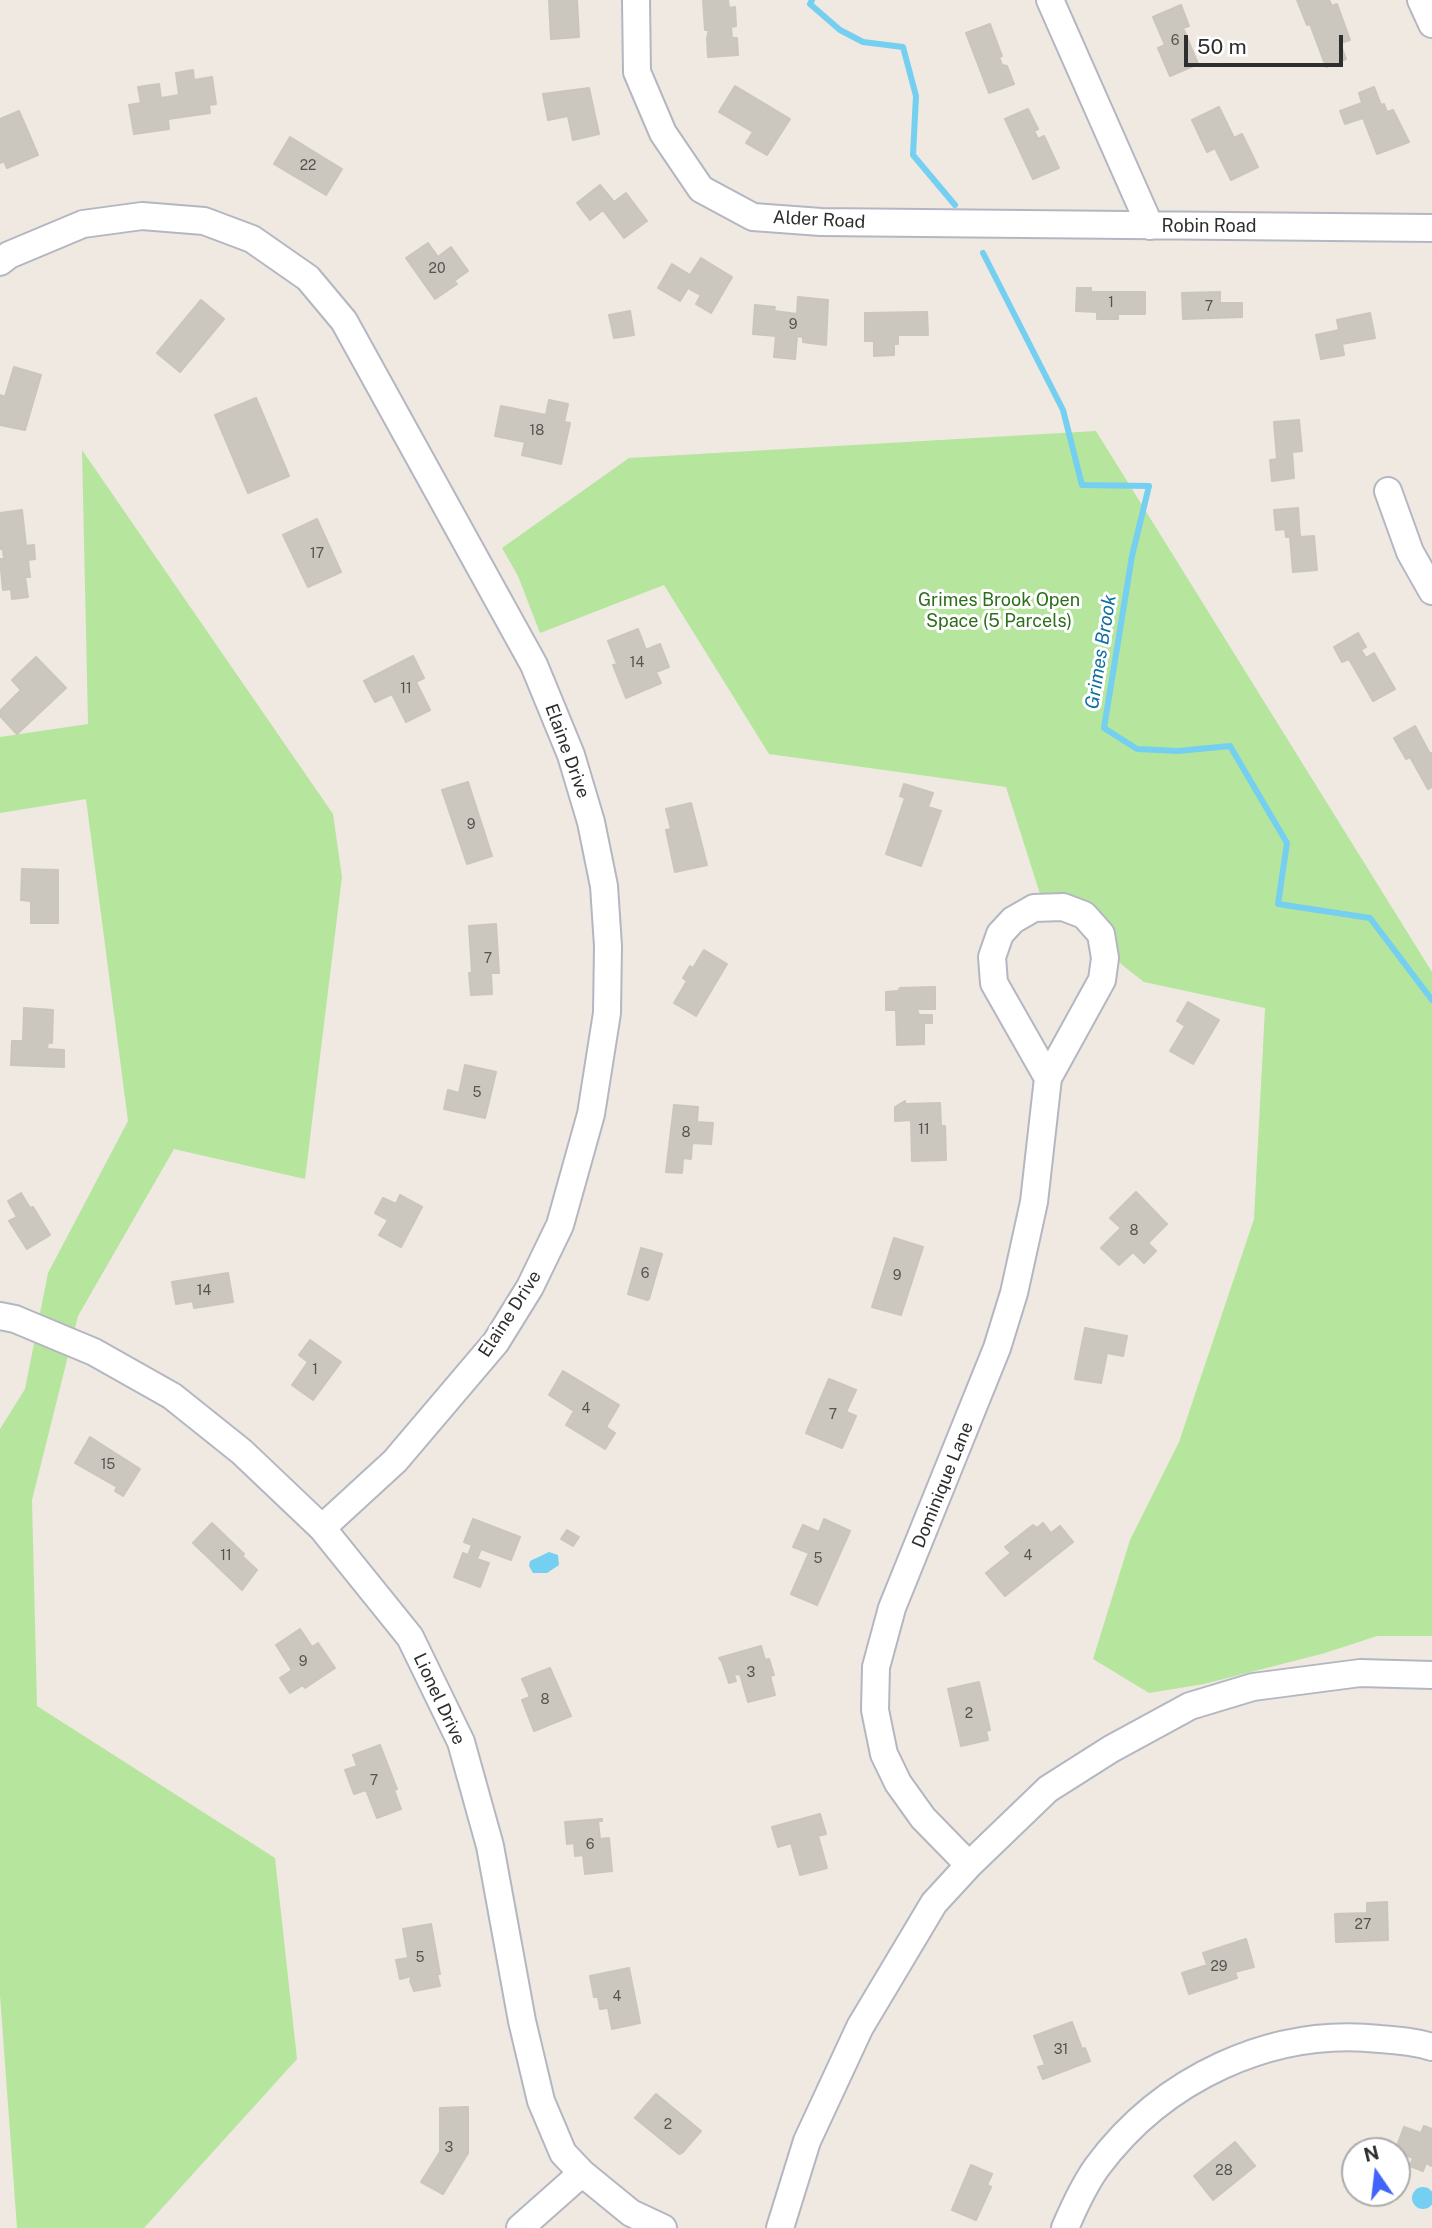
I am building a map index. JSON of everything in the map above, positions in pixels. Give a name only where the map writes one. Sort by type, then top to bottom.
[{"type":"street","name":"Alder Road","points":[[636,0],[637,72],[663,133],[701,189],[754,217],[821,222],[1150,226]]},
{"type":"street","name":"Robin Road","points":[[1050,0],[1150,226],[1432,228]]},
{"type":"street","points":[[1422,0],[1432,24]]},
{"type":"street","name":"Elaine Drive","points":[[0,262],[9,255],[83,224],[142,216],[204,222],[253,239],[308,278],[344,321],[534,665],[571,755],[592,822],[604,886],[608,946],[607,1013],[591,1114],[560,1225],[530,1287],[496,1342],[395,1461],[322,1528]]},
{"type":"street","points":[[1388,491],[1410,552],[1432,591]]},
{"type":"street","name":"Dominique Lane","points":[[969,1865],[923,1818],[898,1783],[884,1754],[875,1710],[876,1667],[892,1608],[997,1348],[1014,1293],[1034,1202],[1048,1078],[1102,980],[1105,958],[1101,934],[1084,915],[1063,907],[1034,908],[1013,920],[1000,934],[992,957],[994,983],[1048,1078]]},
{"type":"street","name":"Lionel Drive","points":[[0,1316],[15,1319],[94,1352],[172,1396],[242,1452],[322,1528],[410,1637],[461,1742],[490,1846],[522,2021],[541,2101],[564,2154],[582,2173],[631,2213],[663,2228]]},
{"type":"street","points":[[780,2228],[807,2141],[860,2027],[934,1903],[969,1865],[1048,1789],[1111,1749],[1190,1706],[1253,1687],[1360,1673],[1432,1675]]},
{"type":"street","points":[[1065,2228],[1074,2206],[1097,2168],[1125,2135],[1159,2102],[1222,2065],[1268,2047],[1317,2038],[1354,2036],[1432,2047]]},
{"type":"street","points":[[520,2228],[582,2173]]},
{"type":"green space","name":"Grimes Brook Open Space (5 Parcels)","points":[[1096,431],[1432,972],[1432,1636],[1377,1636],[1325,1653],[1204,1684],[1149,1693],[1093,1659],[1130,1540],[1179,1442],[1254,1219],[1265,1008],[1144,982],[1126,968],[1040,894],[1006,787],[769,754],[664,585],[540,633],[518,576],[502,548],[629,458]]},
{"type":"green space","points":[[82,450],[333,814],[342,877],[305,1179],[174,1149],[78,1316],[32,1500],[37,1706],[275,1858],[297,2059],[144,2228],[17,2228],[0,1995],[0,1429],[25,1389],[48,1273],[128,1121],[86,799],[0,813],[0,737],[88,724]]},
{"type":"water","points":[[549,1552],[558,1555],[559,1565],[547,1573],[533,1573],[529,1566],[530,1561]]},
{"type":"water","points":[[1423,2187],[1431,2190],[1434,2198],[1431,2206],[1423,2209],[1415,2206],[1412,2198],[1415,2190]]},
{"type":"building","points":[[549,0],[577,0],[579,37],[551,39]]},
{"type":"building","points":[[703,0],[728,0],[729,8],[735,7],[736,26],[731,27],[732,38],[737,38],[738,55],[708,57],[709,30],[705,30]]},
{"type":"building","points":[[1297,0],[1329,0],[1332,6],[1337,4],[1350,40],[1340,43],[1346,59],[1326,67],[1310,24],[1307,25]]},
{"type":"building","points":[[1181,5],[1189,26],[1183,28],[1198,64],[1170,76],[1158,48],[1165,45],[1153,17]]},
{"type":"building","points":[[990,24],[1002,56],[999,57],[1002,65],[1007,66],[1014,84],[989,93],[966,33]]},
{"type":"building","points":[[193,70],[194,80],[212,77],[216,104],[209,105],[210,113],[168,119],[169,129],[134,134],[129,105],[141,103],[138,87],[159,84],[161,98],[179,95],[176,73]]},
{"type":"building","points":[[735,86],[790,119],[767,155],[746,143],[753,132],[719,112]]},
{"type":"building","points":[[1374,87],[1381,105],[1384,104],[1387,112],[1393,110],[1409,142],[1377,154],[1363,118],[1345,124],[1340,111],[1362,103],[1359,93]]},
{"type":"building","points":[[589,88],[599,134],[573,140],[568,116],[548,120],[543,94]]},
{"type":"building","points":[[1219,107],[1234,138],[1242,134],[1258,167],[1231,180],[1215,148],[1207,152],[1192,120]]},
{"type":"building","points":[[1028,109],[1038,129],[1034,131],[1038,139],[1044,136],[1059,168],[1033,179],[1005,119]]},
{"type":"building","points":[[19,111],[38,155],[7,168],[4,161],[0,163],[0,119]]},
{"type":"building","points":[[290,137],[342,169],[326,195],[274,164]]},
{"type":"building","points":[[600,185],[614,202],[626,193],[647,221],[624,238],[603,210],[590,220],[577,203]]},
{"type":"building","points":[[428,243],[438,257],[451,247],[468,271],[454,281],[457,284],[435,299],[406,258]]},
{"type":"building","points":[[701,258],[732,277],[711,313],[696,304],[701,295],[688,288],[680,301],[658,288],[672,264],[690,275]]},
{"type":"building","points":[[1077,288],[1091,288],[1091,292],[1145,292],[1145,314],[1118,314],[1118,319],[1097,319],[1097,312],[1076,311]]},
{"type":"building","points":[[1220,292],[1220,303],[1242,303],[1242,317],[1183,319],[1182,293]]},
{"type":"building","points":[[798,297],[828,300],[826,345],[803,342],[803,337],[797,336],[795,359],[774,357],[776,336],[753,334],[755,305],[775,307],[774,311],[797,314]]},
{"type":"building","points":[[201,300],[224,319],[180,372],[157,353]]},
{"type":"building","points":[[630,311],[634,335],[614,338],[609,315]]},
{"type":"building","points":[[927,312],[928,335],[898,335],[898,344],[894,344],[894,355],[874,356],[874,341],[865,341],[865,313]]},
{"type":"building","points":[[1370,313],[1375,338],[1342,344],[1344,355],[1321,359],[1316,335],[1339,330],[1337,320]]},
{"type":"building","points":[[14,367],[41,375],[25,430],[0,425],[0,395],[5,397]]},
{"type":"building","points":[[256,398],[289,476],[248,493],[215,415]]},
{"type":"building","points":[[549,400],[568,404],[564,422],[570,423],[561,464],[522,455],[525,442],[495,436],[501,406],[546,415]]},
{"type":"building","points":[[1299,420],[1302,451],[1292,452],[1294,478],[1272,481],[1270,460],[1277,459],[1274,422]]},
{"type":"building","points":[[1298,508],[1300,537],[1314,536],[1317,570],[1293,572],[1290,537],[1286,537],[1285,529],[1276,530],[1274,510]]},
{"type":"building","points":[[22,510],[26,546],[34,545],[35,559],[28,560],[30,577],[25,577],[28,597],[12,599],[11,589],[3,590],[0,559],[4,559],[3,549],[0,549],[0,513]]},
{"type":"building","points":[[317,519],[341,572],[308,587],[283,535]]},
{"type":"building","points":[[638,629],[646,650],[660,644],[669,667],[656,672],[661,683],[626,698],[613,665],[617,664],[608,641]]},
{"type":"building","points":[[1358,633],[1366,647],[1361,650],[1366,658],[1374,653],[1395,689],[1373,701],[1349,659],[1342,662],[1334,647]]},
{"type":"building","points":[[413,656],[424,678],[416,682],[430,710],[406,722],[392,694],[375,702],[364,681]]},
{"type":"building","points":[[36,657],[66,688],[17,734],[0,716],[0,711],[21,690],[12,680]]},
{"type":"building","points":[[1415,726],[1430,754],[1432,753],[1432,787],[1428,789],[1410,757],[1406,759],[1394,738]]},
{"type":"building","points":[[468,782],[492,856],[467,864],[442,790]]},
{"type":"building","points":[[904,784],[933,793],[928,807],[941,811],[921,866],[886,854],[905,798],[900,796]]},
{"type":"building","points":[[691,803],[707,865],[675,872],[666,830],[671,829],[666,809]]},
{"type":"building","points":[[22,869],[58,870],[58,923],[31,923],[31,901],[21,900]]},
{"type":"building","points":[[496,924],[499,973],[491,973],[492,994],[471,995],[469,926]]},
{"type":"building","points":[[704,950],[727,964],[696,1016],[674,1003],[687,981],[683,978]]},
{"type":"building","points":[[935,987],[935,1009],[917,1009],[919,1015],[932,1015],[932,1023],[924,1023],[924,1044],[897,1045],[896,1010],[886,1010],[886,992],[898,991],[900,988]]},
{"type":"building","points":[[1188,1002],[1219,1020],[1193,1064],[1170,1051],[1185,1026],[1177,1021]]},
{"type":"building","points":[[24,1008],[53,1010],[52,1043],[48,1042],[47,1049],[64,1050],[64,1067],[11,1065],[12,1041],[23,1041]]},
{"type":"building","points":[[465,1065],[496,1072],[485,1118],[444,1109],[448,1090],[459,1093]]},
{"type":"building","points":[[905,1101],[905,1104],[940,1103],[941,1126],[945,1126],[946,1160],[912,1161],[911,1120],[895,1121],[895,1107]]},
{"type":"building","points":[[674,1105],[698,1107],[697,1122],[713,1123],[711,1144],[692,1143],[691,1159],[683,1158],[682,1173],[666,1172]]},
{"type":"building","points":[[1136,1192],[1167,1224],[1148,1243],[1156,1251],[1144,1263],[1133,1252],[1119,1265],[1101,1248],[1121,1228],[1110,1218]]},
{"type":"building","points":[[21,1193],[50,1235],[27,1249],[9,1221],[17,1217],[8,1201]]},
{"type":"building","points":[[400,1195],[422,1207],[401,1247],[379,1235],[388,1220],[375,1213],[383,1198],[396,1204]]},
{"type":"building","points":[[894,1238],[923,1247],[901,1315],[872,1307]]},
{"type":"building","points":[[641,1248],[662,1254],[647,1300],[628,1294]]},
{"type":"building","points":[[228,1273],[233,1302],[194,1308],[193,1301],[176,1304],[172,1282]]},
{"type":"building","points":[[1085,1328],[1127,1336],[1123,1356],[1107,1353],[1101,1383],[1075,1379]]},
{"type":"building","points":[[310,1340],[341,1362],[313,1400],[292,1385],[308,1362],[299,1355]]},
{"type":"building","points":[[563,1371],[619,1405],[606,1427],[615,1433],[605,1449],[566,1425],[574,1411],[549,1395]]},
{"type":"building","points":[[829,1379],[856,1390],[846,1412],[856,1416],[842,1448],[806,1433]]},
{"type":"building","points":[[90,1437],[140,1469],[123,1496],[115,1491],[117,1487],[75,1463]]},
{"type":"building","points":[[473,1519],[520,1537],[511,1560],[481,1549],[477,1559],[489,1563],[480,1587],[454,1577],[463,1553],[468,1555],[472,1545],[464,1542]]},
{"type":"building","points":[[824,1519],[850,1531],[817,1605],[791,1594],[809,1553],[793,1547],[803,1525],[819,1532]]},
{"type":"building","points":[[212,1523],[257,1570],[242,1590],[193,1543]]},
{"type":"building","points":[[1043,1523],[1051,1533],[1060,1526],[1073,1542],[1005,1596],[986,1573],[1011,1553],[1005,1547],[1033,1525],[1037,1528]]},
{"type":"building","points":[[567,1530],[579,1537],[573,1546],[561,1539]]},
{"type":"building","points":[[300,1629],[312,1647],[318,1643],[335,1668],[305,1688],[303,1685],[290,1693],[280,1678],[292,1670],[276,1645]]},
{"type":"building","points":[[761,1646],[774,1675],[770,1676],[775,1695],[748,1702],[740,1674],[734,1675],[736,1681],[729,1683],[719,1658]]},
{"type":"building","points":[[550,1668],[571,1716],[534,1731],[522,1700],[530,1697],[522,1679]]},
{"type":"building","points":[[979,1682],[990,1730],[986,1731],[988,1740],[961,1746],[948,1689]]},
{"type":"building","points":[[380,1745],[397,1789],[394,1790],[401,1809],[377,1818],[366,1790],[354,1794],[345,1770],[357,1766],[353,1755]]},
{"type":"building","points":[[820,1814],[826,1834],[818,1836],[827,1868],[800,1875],[791,1843],[778,1847],[772,1827]]},
{"type":"building","points":[[602,1819],[598,1821],[600,1839],[609,1838],[612,1871],[585,1874],[583,1855],[575,1856],[574,1843],[567,1844],[565,1822]]},
{"type":"building","points":[[1387,1902],[1388,1940],[1336,1942],[1335,1914],[1367,1913],[1367,1903]]},
{"type":"building","points":[[431,1924],[440,1986],[414,1991],[410,1981],[412,1976],[400,1979],[396,1960],[408,1958],[403,1929]]},
{"type":"building","points":[[1246,1939],[1254,1967],[1235,1972],[1237,1978],[1189,1994],[1182,1973],[1207,1965],[1203,1953]]},
{"type":"building","points":[[629,1968],[640,2023],[612,2029],[608,2008],[600,2009],[598,1997],[594,1997],[590,1976]]},
{"type":"building","points":[[1072,2022],[1082,2049],[1085,2048],[1090,2061],[1043,2079],[1038,2067],[1045,2065],[1034,2036]]},
{"type":"building","points":[[656,2094],[701,2131],[682,2153],[679,2154],[635,2118]]},
{"type":"building","points":[[468,2107],[468,2153],[443,2194],[421,2182],[440,2152],[440,2108]]},
{"type":"building","points":[[1424,2126],[1432,2129],[1432,2166],[1426,2163],[1423,2171],[1411,2166],[1411,2137],[1400,2137],[1404,2127],[1421,2133]]},
{"type":"building","points":[[1235,2142],[1255,2166],[1213,2200],[1194,2176]]},
{"type":"building","points":[[971,2165],[992,2174],[987,2185],[991,2187],[976,2220],[952,2210]]},
{"type":"waterway","name":"Grimes Brook","points":[[812,0],[810,4],[840,30],[863,42],[903,47],[916,96],[913,155],[955,205]]},
{"type":"waterway","name":"Grimes Brook","points":[[983,253],[1063,410],[1082,485],[1149,486],[1132,556],[1104,728],[1137,749],[1178,751],[1230,746],[1287,843],[1278,904],[1370,918],[1432,1000]]}]
